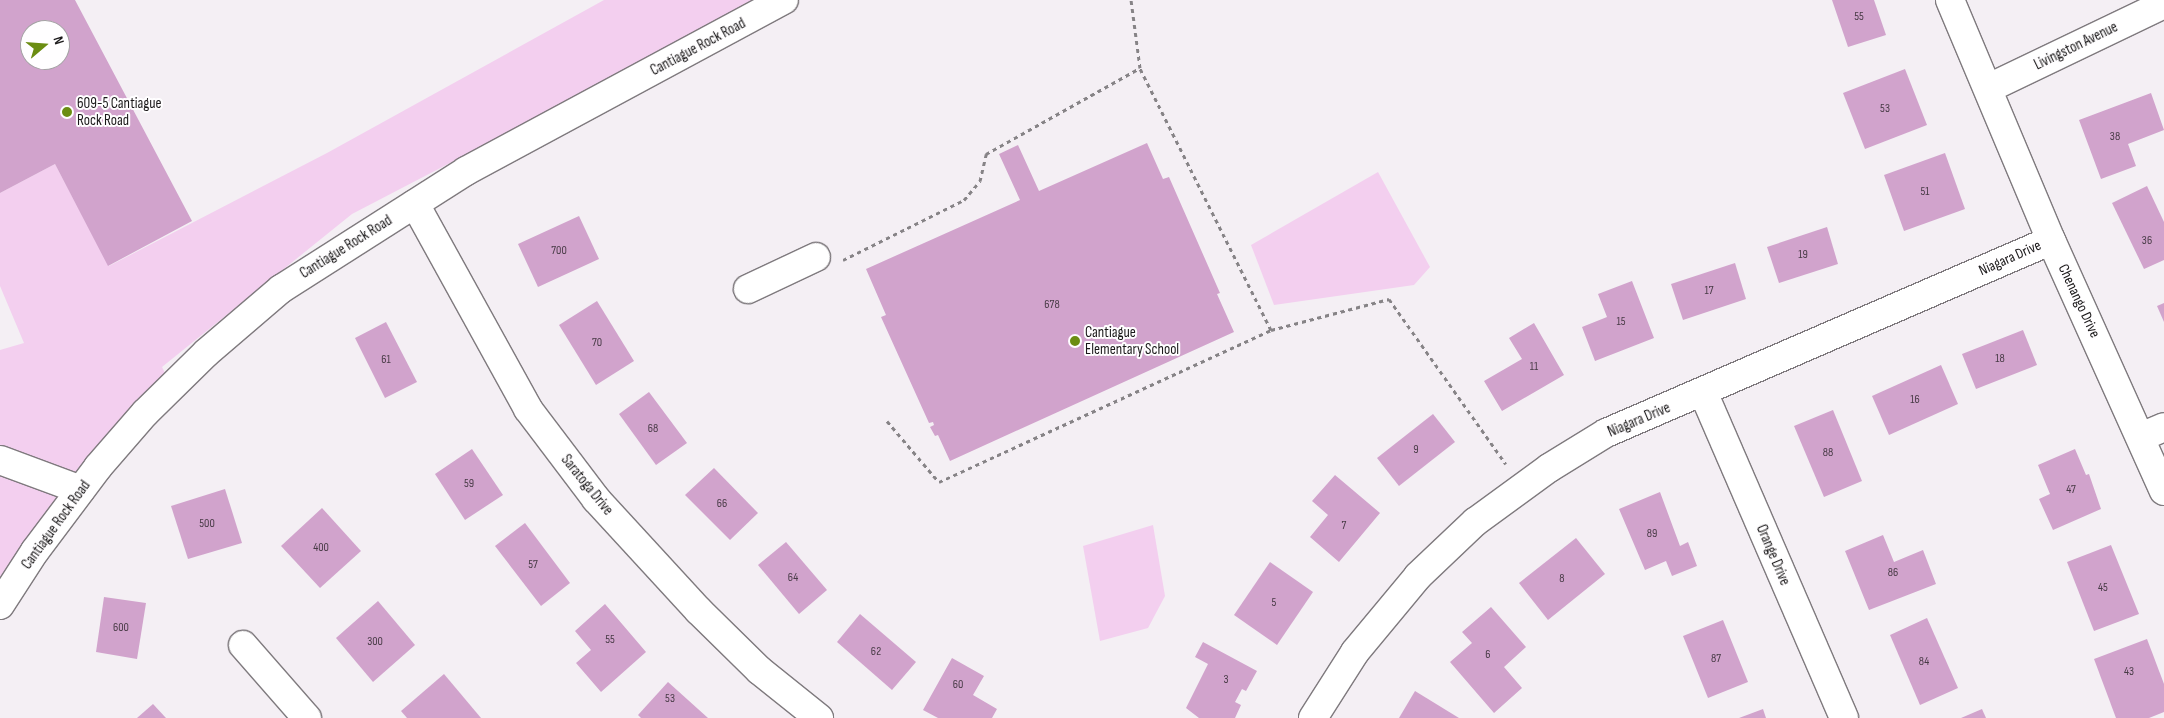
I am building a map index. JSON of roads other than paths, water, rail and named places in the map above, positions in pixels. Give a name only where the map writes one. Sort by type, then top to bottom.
[{"type":"street","name":"Cantiague Rock Road","points":[[0,605],[35,551],[81,490],[145,414],[206,353],[281,289],[466,171],[784,0]]},
{"type":"street","name":"Chenango Drive","points":[[1950,0],[1989,88],[2051,240],[2152,432],[2164,491]]},
{"type":"street","name":"Livingston Avenue","points":[[1989,88],[2164,4]]},
{"type":"street","name":"Saratoga Drive","points":[[415,204],[528,408],[596,499],[698,610],[759,670],[820,718]]},
{"type":"street","name":"Niagara Drive","points":[[1314,718],[1355,652],[1418,576],[1475,522],[1523,487],[1606,434],[2051,240]]},
{"type":"street","points":[[748,289],[828,259]]},
{"type":"street","name":"Orange Drive","points":[[1703,392],[1844,718]]},
{"type":"street","points":[[0,460],[81,490]]},
{"type":"street","points":[[243,645],[306,718]]},
{"type":"place","name":"609-5 Cantiague Rock Road","points":[[67,112]]},
{"type":"place","name":"Cantiague Elementary School","points":[[1075,341]]}]
